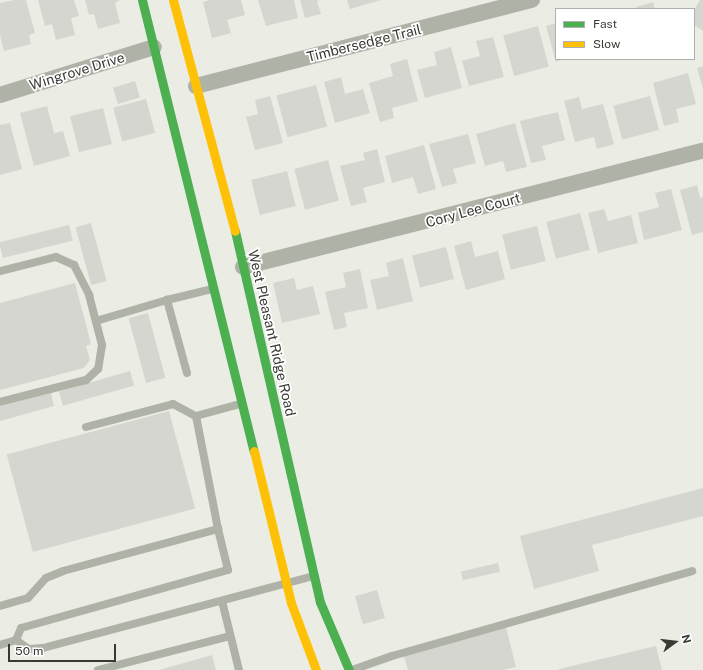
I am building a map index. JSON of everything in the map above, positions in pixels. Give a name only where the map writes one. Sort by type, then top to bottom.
[{"type":"street","points":[[142,0],[215,289],[287,584],[316,670]]},
{"type":"street","name":"West Pleasant Ridge Road","points":[[173,0],[243,267],[320,602],[350,670]]},
{"type":"street","name":"Timbersedge Trail","points":[[196,86],[532,0]]},
{"type":"street","name":"Wingrove Drive","points":[[0,95],[154,47]]},
{"type":"street","name":"Cory Lee Court","points":[[243,267],[703,151]]},
{"type":"lane","points":[[0,271],[56,257],[74,265],[84,281],[101,335],[102,357],[98,369],[91,376],[0,402]]},
{"type":"lane","points":[[96,321],[167,300],[215,289]]},
{"type":"lane","points":[[167,300],[186,373]]},
{"type":"lane","points":[[86,427],[173,404],[196,416],[243,404]]},
{"type":"lane","points":[[16,640],[21,628],[228,570],[218,529],[196,416]]},
{"type":"lane","points":[[0,606],[28,598],[46,578],[63,571],[218,529]]},
{"type":"lane","points":[[350,670],[392,656],[692,571]]},
{"type":"lane","points":[[16,640],[29,649],[44,648],[314,576]]},
{"type":"lane","points":[[222,601],[239,670]]},
{"type":"lane","points":[[98,670],[230,636]]},
{"type":"lane","points":[[0,645],[16,640]]},
{"type":"building","points":[[14,0],[26,0],[35,33],[29,35],[31,44],[4,51],[0,35],[0,3]]},
{"type":"building","points":[[38,0],[74,0],[79,16],[71,18],[75,35],[56,40],[52,24],[45,26]]},
{"type":"building","points":[[85,0],[120,0],[115,3],[120,23],[98,29],[94,14],[89,15]]},
{"type":"building","points":[[210,0],[241,0],[245,15],[227,20],[231,33],[212,38],[203,2]]},
{"type":"building","points":[[258,0],[294,0],[298,18],[266,26]]},
{"type":"building","points":[[300,0],[320,0],[317,1],[321,14],[305,18]]},
{"type":"building","points":[[347,0],[381,0],[350,9]]},
{"type":"building","points":[[700,0],[703,0],[703,31],[695,26],[695,8]]},
{"type":"building","points":[[653,2],[655,8],[636,8]]},
{"type":"building","points":[[555,23],[555,58],[546,26]]},
{"type":"building","points":[[538,26],[549,67],[514,76],[503,35]]},
{"type":"building","points":[[493,37],[504,77],[469,86],[462,61],[480,56],[476,41]]},
{"type":"building","points":[[451,47],[462,88],[425,98],[417,70],[437,65],[434,52]]},
{"type":"building","points":[[407,59],[418,101],[392,108],[394,118],[380,122],[369,83],[393,76],[390,64]]},
{"type":"building","points":[[703,66],[703,89],[697,68]]},
{"type":"building","points":[[688,73],[696,104],[676,109],[679,122],[664,126],[653,83]]},
{"type":"building","points":[[341,77],[345,94],[363,89],[370,113],[335,123],[324,82]]},
{"type":"building","points":[[135,81],[140,97],[118,104],[113,88]]},
{"type":"building","points":[[316,85],[327,127],[288,137],[276,96]]},
{"type":"building","points":[[270,96],[283,143],[255,150],[246,117],[258,114],[255,100]]},
{"type":"building","points":[[650,96],[659,130],[622,140],[613,106]]},
{"type":"building","points":[[579,97],[582,109],[603,104],[614,144],[597,149],[594,137],[575,142],[564,101]]},
{"type":"building","points":[[146,99],[155,133],[122,142],[113,108]]},
{"type":"building","points":[[47,106],[54,133],[63,131],[70,156],[34,166],[20,113]]},
{"type":"building","points":[[103,108],[112,144],[79,152],[70,116]]},
{"type":"building","points":[[558,112],[565,140],[542,146],[546,160],[531,163],[520,121]]},
{"type":"building","points":[[10,123],[22,169],[0,175],[0,125]]},
{"type":"building","points":[[515,123],[527,167],[506,172],[503,161],[485,166],[476,134]]},
{"type":"building","points":[[468,134],[476,163],[453,169],[457,183],[442,187],[429,144]]},
{"type":"building","points":[[424,145],[436,189],[418,194],[413,177],[392,183],[385,156]]},
{"type":"building","points":[[377,149],[385,182],[363,188],[367,202],[351,206],[340,166],[365,160],[363,153]]},
{"type":"building","points":[[328,160],[339,201],[305,210],[294,169]]},
{"type":"building","points":[[287,171],[296,206],[260,215],[251,180]]},
{"type":"building","points":[[697,185],[700,198],[703,197],[703,232],[692,235],[680,190]]},
{"type":"building","points":[[671,189],[682,230],[644,240],[638,213],[659,207],[655,193]]},
{"type":"building","points":[[604,209],[608,221],[631,215],[638,243],[598,253],[588,213]]},
{"type":"building","points":[[580,213],[590,250],[556,259],[546,222]]},
{"type":"building","points":[[91,223],[107,281],[91,285],[76,227]]},
{"type":"building","points":[[69,225],[73,241],[3,258],[0,242]]},
{"type":"building","points":[[537,226],[546,261],[511,270],[502,235]]},
{"type":"building","points":[[471,241],[475,257],[498,251],[505,279],[466,290],[454,246]]},
{"type":"building","points":[[446,247],[454,279],[420,287],[412,255]]},
{"type":"building","points":[[403,258],[413,301],[377,310],[370,280],[389,276],[386,263]]},
{"type":"building","points":[[360,269],[368,308],[344,313],[347,327],[334,330],[325,292],[346,287],[343,273]]},
{"type":"building","points":[[294,278],[297,290],[313,286],[320,314],[282,323],[273,283]]},
{"type":"building","points":[[75,283],[91,344],[86,346],[90,360],[84,368],[0,390],[0,303]]},
{"type":"building","points":[[148,313],[165,378],[146,383],[129,318]]},
{"type":"building","points":[[130,371],[134,385],[63,406],[59,391]]},
{"type":"building","points":[[51,393],[54,406],[0,421],[0,406]]},
{"type":"building","points":[[169,411],[195,509],[33,552],[7,454]]},
{"type":"building","points":[[703,488],[703,516],[592,545],[599,571],[534,589],[520,536]]},
{"type":"building","points":[[498,563],[500,572],[463,580],[461,572]]},
{"type":"building","points":[[377,590],[385,618],[363,624],[355,596]]},
{"type":"building","points":[[506,627],[516,667],[503,670],[408,670],[403,653]]},
{"type":"building","points":[[656,646],[662,670],[559,670],[559,669]]},
{"type":"building","points":[[212,655],[216,670],[159,670]]},
{"type":"traffic: fast","points":[[142,0],[254,451]]},
{"type":"traffic: fast","points":[[235,231],[320,602],[349,670]]},
{"type":"traffic: slow","points":[[173,0],[235,231]]},
{"type":"traffic: slow","points":[[254,451],[291,603],[316,670]]}]
